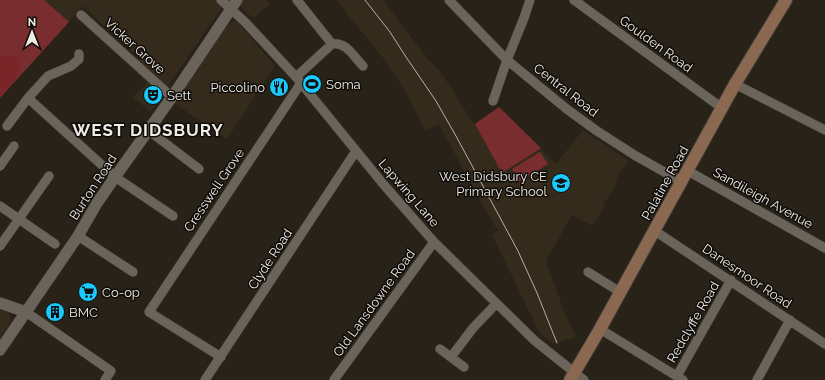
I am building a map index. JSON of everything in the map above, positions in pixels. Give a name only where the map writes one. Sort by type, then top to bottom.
[{"type":"main road","name":"Palatine Road","points":[[576,378],[620,292],[735,84],[783,1]]},
{"type":"street","name":"Lapwing Lane","points":[[221,0],[234,4],[434,242],[496,304],[576,378]]},
{"type":"street","points":[[297,0],[332,44],[337,43],[344,46],[363,66]]},
{"type":"street","name":"Central Road","points":[[449,0],[507,60],[568,110],[636,156],[682,182]]},
{"type":"street","points":[[493,101],[530,0]]},
{"type":"street","name":"Goulden Road","points":[[574,0],[722,108]]},
{"type":"street","name":"Burton Road","points":[[0,350],[78,236],[115,177],[234,4]]},
{"type":"street","name":"Vicker Grove","points":[[80,16],[172,96]]},
{"type":"street","name":"Cresswell Grove","points":[[221,357],[149,312],[298,80],[332,44]]},
{"type":"street","points":[[7,126],[28,98],[48,76],[71,66],[78,59],[79,54]]},
{"type":"street","points":[[735,84],[825,130]]},
{"type":"street","points":[[28,98],[115,177],[173,216]]},
{"type":"street","points":[[148,130],[199,169]]},
{"type":"street","points":[[0,166],[14,146]]},
{"type":"street","name":"Clyde Road","points":[[206,380],[356,151]]},
{"type":"street","name":"Sandileigh Avenue","points":[[688,171],[825,248]]},
{"type":"street","points":[[0,246],[49,176]]},
{"type":"street","points":[[0,206],[55,244]]},
{"type":"street","name":"Danesmoor Road","points":[[655,231],[731,280],[825,344]]},
{"type":"street","points":[[78,236],[134,272]]},
{"type":"street","name":"Old Lansdowne Road","points":[[334,380],[434,242]]},
{"type":"street","points":[[588,272],[620,292]]},
{"type":"street","name":"Redclyffe Road","points":[[680,378],[731,280]]},
{"type":"street","points":[[0,303],[26,312],[111,371],[105,380]]},
{"type":"street","points":[[452,357],[473,328],[496,304]]},
{"type":"street","points":[[757,380],[790,320]]},
{"type":"street","points":[[600,329],[680,378]]},
{"type":"street","points":[[440,349],[464,367]]},
{"type":"shaded area","points":[[0,0],[227,0],[150,112],[133,97],[147,82],[133,68],[140,59],[83,6],[0,98]]},
{"type":"shaded area","points":[[0,0],[44,0],[69,22],[0,98]]},
{"type":"shaded area","points":[[241,0],[266,0],[270,4],[254,18],[245,12],[240,3]]},
{"type":"shaded area","points":[[336,0],[383,0],[428,59],[440,71],[474,124],[499,107],[556,164],[583,130],[629,161],[618,176],[615,188],[603,205],[605,207],[592,226],[572,215],[546,261],[565,314],[576,337],[553,344],[539,332],[491,235],[499,230],[494,225],[439,125],[425,130],[404,89],[384,59]]},
{"type":"shaded area","points":[[233,22],[237,22],[240,25],[275,66],[227,139],[174,103],[225,26]]},
{"type":"shaded area","points":[[7,55],[18,57],[20,68],[12,84],[0,98],[0,56]]},
{"type":"shaded area","points":[[499,107],[541,148],[502,173],[475,124]]},
{"type":"shaded area","points":[[540,152],[548,164],[519,182],[512,169]]},
{"type":"shaded area","points":[[0,309],[8,312],[11,321],[0,337]]},
{"type":"tram line","points":[[365,0],[390,32],[436,101],[456,136],[518,251],[557,343]]},
{"type":"place","name":"Soma","points":[[312,84]]},
{"type":"place","name":"Piccolino","points":[[279,87]]},
{"type":"place","name":"Sett","points":[[153,95]]},
{"type":"place","name":"West Didsbury CE Primary School","points":[[561,183]]},
{"type":"place","name":"Co-op","points":[[88,292]]},
{"type":"place","name":"BMC","points":[[55,312]]},
{"type":"district","name":"WEST DIDSBURY","points":[[148,130]]}]
